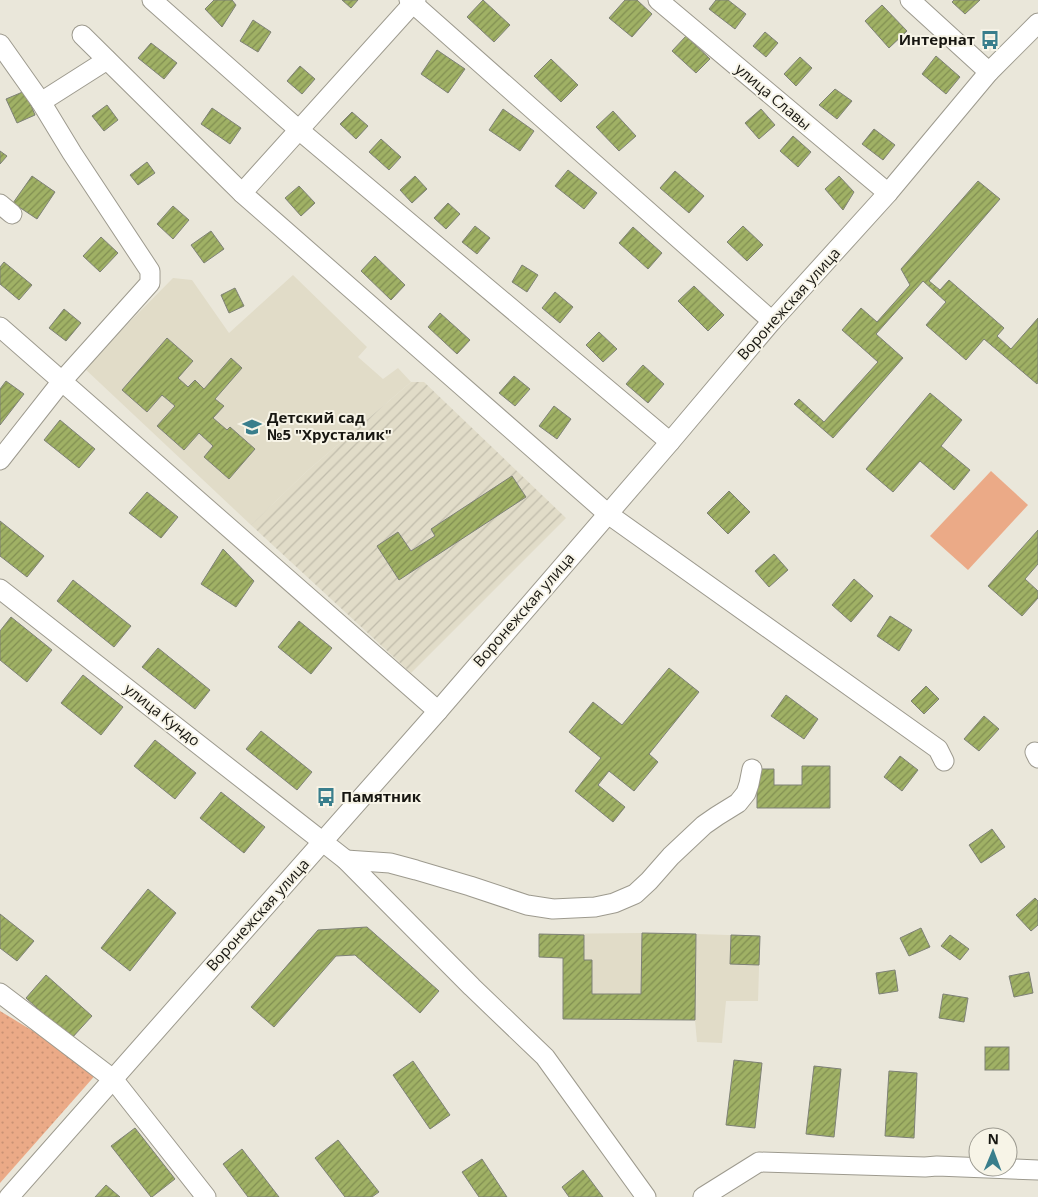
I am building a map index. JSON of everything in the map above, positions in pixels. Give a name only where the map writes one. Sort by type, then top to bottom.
[{"type":"street","points":[[152,0],[299,130],[670,442]]},
{"type":"street","name":"улица Славы","points":[[658,0],[888,193]]},
{"type":"street","points":[[910,0],[989,72]]},
{"type":"street","points":[[242,193],[413,1],[772,321]]},
{"type":"street","name":"Воронежская улица","points":[[9,1197],[438,711],[772,321],[888,193],[989,72],[1038,23]]},
{"type":"street","points":[[82,35],[242,193],[608,514],[938,749],[944,761]]},
{"type":"street","points":[[0,44],[41,102],[72,153],[150,270],[150,283],[62,380],[0,460]]},
{"type":"street","points":[[41,102],[107,60]]},
{"type":"street","points":[[0,327],[438,711]]},
{"type":"street","name":"улица Кундо","points":[[0,589],[346,860],[545,1058],[646,1197]]},
{"type":"street","points":[[346,860],[390,863],[470,886],[526,905],[553,909],[594,907],[614,903],[635,894],[704,825],[738,803],[746,793],[752,769]]},
{"type":"street","points":[[0,993],[113,1079],[206,1197]]},
{"type":"street","points":[[703,1197],[759,1162],[1038,1170]]},
{"type":"shaded area","name":"Детский сад №5 \"Хрусталик\"","points":[[293,275],[367,347],[358,357],[383,379],[398,368],[411,382],[306,472],[251,525],[84,368],[173,278],[192,280],[229,333]]},
{"type":"shaded area","points":[[411,382],[424,382],[566,518],[411,673],[251,525],[306,472]]},
{"type":"shaded area","points":[[991,471],[1028,505],[968,570],[930,536]]},
{"type":"shaded area","points":[[642,933],[760,936],[758,1001],[726,1001],[722,1043],[697,1042],[695,1020],[563,1019],[563,958],[539,957],[539,934]]},
{"type":"shaded area","points":[[0,1011],[99,1071],[0,1183]]},
{"type":"building","points":[[214,0],[232,0],[236,5],[222,27],[205,9]]},
{"type":"building","points":[[342,0],[358,0],[351,8]]},
{"type":"building","points":[[483,0],[510,25],[494,42],[467,17]]},
{"type":"building","points":[[625,0],[637,0],[652,14],[632,37],[609,18]]},
{"type":"building","points":[[716,0],[728,0],[746,14],[735,29],[709,9]]},
{"type":"building","points":[[954,0],[980,0],[965,14],[952,2]]},
{"type":"building","points":[[882,5],[907,31],[889,48],[865,21]]},
{"type":"building","points":[[253,20],[271,32],[258,52],[240,41]]},
{"type":"building","points":[[765,32],[778,43],[766,57],[753,46]]},
{"type":"building","points":[[686,36],[710,59],[696,73],[672,51]]},
{"type":"building","points":[[151,43],[177,63],[164,79],[138,58]]},
{"type":"building","points":[[437,50],[465,69],[448,93],[421,74]]},
{"type":"building","points":[[936,56],[960,77],[946,94],[922,74]]},
{"type":"building","points":[[800,57],[812,68],[796,86],[784,74]]},
{"type":"building","points":[[551,59],[578,85],[561,102],[534,76]]},
{"type":"building","points":[[300,66],[315,79],[302,94],[287,81]]},
{"type":"building","points":[[835,89],[852,101],[837,119],[819,105]]},
{"type":"building","points":[[25,91],[35,115],[17,123],[6,99]]},
{"type":"building","points":[[107,105],[118,120],[104,131],[92,116]]},
{"type":"building","points":[[212,108],[241,128],[230,144],[201,124]]},
{"type":"building","points":[[503,109],[534,131],[520,151],[489,130]]},
{"type":"building","points":[[761,109],[775,125],[759,139],[745,123]]},
{"type":"building","points":[[613,111],[636,136],[619,151],[596,127]]},
{"type":"building","points":[[352,112],[368,126],[356,139],[340,124]]},
{"type":"building","points":[[874,129],[895,145],[883,160],[862,144]]},
{"type":"building","points":[[793,136],[811,152],[798,167],[780,151]]},
{"type":"building","points":[[381,139],[401,157],[389,170],[369,152]]},
{"type":"building","points":[[0,151],[7,156],[0,164]]},
{"type":"building","points":[[147,162],[155,173],[138,185],[130,175]]},
{"type":"building","points":[[568,170],[597,193],[584,209],[555,186]]},
{"type":"building","points":[[675,171],[704,196],[689,213],[660,188]]},
{"type":"building","points":[[32,176],[55,192],[37,219],[13,203]]},
{"type":"building","points":[[415,176],[427,189],[412,203],[400,190]]},
{"type":"building","points":[[839,176],[854,192],[843,210],[825,189]]},
{"type":"building","points":[[978,181],[1000,199],[929,281],[940,290],[949,280],[1004,328],[997,336],[1011,349],[1038,318],[1037,384],[984,339],[966,360],[926,325],[946,302],[923,281],[876,334],[903,358],[833,438],[794,404],[799,399],[824,422],[878,362],[842,330],[861,308],[877,322],[910,285],[901,269]]},
{"type":"building","points":[[299,186],[315,203],[301,216],[285,198]]},
{"type":"building","points":[[448,203],[460,214],[446,229],[434,218]]},
{"type":"building","points":[[173,206],[189,220],[173,239],[157,224]]},
{"type":"building","points":[[475,226],[490,238],[477,254],[462,242]]},
{"type":"building","points":[[743,226],[763,245],[747,261],[727,242]]},
{"type":"building","points":[[633,227],[662,253],[648,269],[619,243]]},
{"type":"building","points":[[211,231],[224,249],[204,263],[191,245]]},
{"type":"building","points":[[101,237],[118,253],[100,272],[83,256]]},
{"type":"building","points":[[375,256],[405,285],[391,300],[361,271]]},
{"type":"building","points":[[4,262],[32,285],[19,300],[0,284],[0,267]]},
{"type":"building","points":[[522,265],[538,275],[527,292],[512,282]]},
{"type":"building","points":[[694,286],[724,315],[708,331],[678,301]]},
{"type":"building","points":[[235,288],[244,306],[229,313],[221,295]]},
{"type":"building","points":[[555,292],[573,307],[560,323],[542,308]]},
{"type":"building","points":[[64,309],[81,323],[66,341],[49,328]]},
{"type":"building","points":[[440,313],[470,340],[457,354],[428,327]]},
{"type":"building","points":[[599,332],[617,349],[603,362],[586,345]]},
{"type":"building","name":"Детский сад №5 \"Хрусталик\"","points":[[167,338],[193,361],[178,378],[188,387],[195,380],[204,389],[231,358],[242,368],[215,399],[224,406],[213,418],[227,430],[230,427],[255,449],[229,479],[204,457],[213,446],[199,433],[184,450],[157,426],[175,406],[162,395],[147,412],[122,390]]},
{"type":"building","points":[[643,365],[664,384],[648,403],[626,384]]},
{"type":"building","points":[[514,376],[530,389],[515,406],[499,393]]},
{"type":"building","points":[[6,381],[24,394],[0,425],[0,389]]},
{"type":"building","points":[[930,393],[962,420],[941,446],[970,470],[954,490],[920,461],[893,492],[866,469]]},
{"type":"building","points":[[554,406],[571,419],[557,439],[539,426]]},
{"type":"building","points":[[60,420],[95,449],[79,468],[44,440]]},
{"type":"building","points":[[512,476],[526,497],[399,580],[377,546],[398,532],[411,551],[435,536],[431,529]]},
{"type":"building","points":[[729,491],[750,512],[728,534],[707,513]]},
{"type":"building","points":[[147,492],[178,517],[161,538],[129,513]]},
{"type":"building","points":[[0,521],[44,556],[27,577],[0,556]]},
{"type":"building","points":[[1038,530],[1038,564],[1025,579],[1038,591],[1038,598],[1022,616],[988,586]]},
{"type":"building","points":[[223,549],[254,581],[236,607],[201,584]]},
{"type":"building","points":[[774,554],[788,570],[769,587],[755,571]]},
{"type":"building","points":[[854,579],[873,596],[851,622],[832,605]]},
{"type":"building","points":[[73,580],[131,626],[114,647],[57,601]]},
{"type":"building","points":[[890,616],[912,630],[899,651],[877,636]]},
{"type":"building","points":[[11,617],[52,650],[27,682],[0,660],[0,631]]},
{"type":"building","points":[[299,621],[332,648],[311,674],[278,647]]},
{"type":"building","points":[[158,648],[210,690],[195,709],[142,667]]},
{"type":"building","points":[[669,668],[699,692],[649,754],[658,762],[634,791],[609,771],[598,785],[625,807],[613,822],[575,791],[601,758],[569,732],[593,702],[622,725]]},
{"type":"building","points":[[83,675],[123,707],[101,735],[61,703]]},
{"type":"building","points":[[926,686],[939,699],[924,714],[911,701]]},
{"type":"building","points":[[786,695],[818,719],[804,739],[771,716]]},
{"type":"building","points":[[984,716],[999,729],[979,751],[964,739]]},
{"type":"building","points":[[261,731],[312,772],[297,790],[246,749]]},
{"type":"building","points":[[155,740],[196,773],[175,799],[134,766]]},
{"type":"building","points":[[900,756],[918,770],[902,791],[884,777]]},
{"type":"building","points":[[802,766],[830,766],[830,808],[757,808],[757,769],[774,769],[774,785],[802,785]]},
{"type":"building","points":[[221,792],[265,827],[244,853],[200,818]]},
{"type":"building","points":[[992,829],[1005,847],[981,863],[969,845]]},
{"type":"building","points":[[148,889],[176,913],[130,971],[101,948]]},
{"type":"building","points":[[1035,898],[1038,901],[1038,925],[1031,931],[1016,915]]},
{"type":"building","points":[[0,914],[34,941],[17,961],[0,948]]},
{"type":"building","points":[[367,927],[439,991],[420,1013],[355,955],[336,956],[274,1027],[251,1007],[318,930]]},
{"type":"building","points":[[921,928],[930,947],[909,956],[900,938]]},
{"type":"building","points":[[642,933],[696,934],[695,1020],[563,1019],[563,958],[539,957],[539,934],[584,935],[584,960],[592,960],[592,994],[641,994]]},
{"type":"building","points":[[731,935],[760,936],[759,965],[730,964]]},
{"type":"building","points":[[950,935],[969,949],[960,960],[941,946]]},
{"type":"building","points":[[895,970],[898,991],[879,994],[876,973]]},
{"type":"building","points":[[1029,972],[1033,993],[1014,997],[1009,976]]},
{"type":"building","points":[[46,975],[92,1016],[71,1039],[26,998]]},
{"type":"building","points":[[943,994],[968,998],[964,1022],[939,1018]]},
{"type":"building","points":[[985,1047],[1009,1047],[1009,1070],[985,1070]]},
{"type":"building","points":[[734,1060],[762,1063],[755,1128],[726,1125]]},
{"type":"building","points":[[413,1061],[450,1115],[430,1129],[393,1075]]},
{"type":"building","points":[[814,1066],[841,1069],[834,1137],[806,1134]]},
{"type":"building","points":[[889,1071],[917,1073],[914,1138],[885,1136]]},
{"type":"building","points":[[135,1128],[175,1179],[152,1197],[111,1146]]},
{"type":"building","points":[[338,1140],[379,1192],[372,1197],[345,1197],[315,1158]]},
{"type":"building","points":[[242,1149],[279,1197],[248,1197],[223,1164]]},
{"type":"building","points":[[482,1159],[507,1197],[479,1197],[462,1172]]},
{"type":"building","points":[[583,1170],[603,1197],[569,1197],[562,1187]]},
{"type":"building","points":[[106,1185],[120,1197],[95,1197]]},
{"type":"place","name":"Интернат","points":[[990,40]]},
{"type":"place","name":"Детский сад №5 \"Хрусталик\"","points":[[252,427]]},
{"type":"place","name":"Памятник","points":[[326,797]]}]
